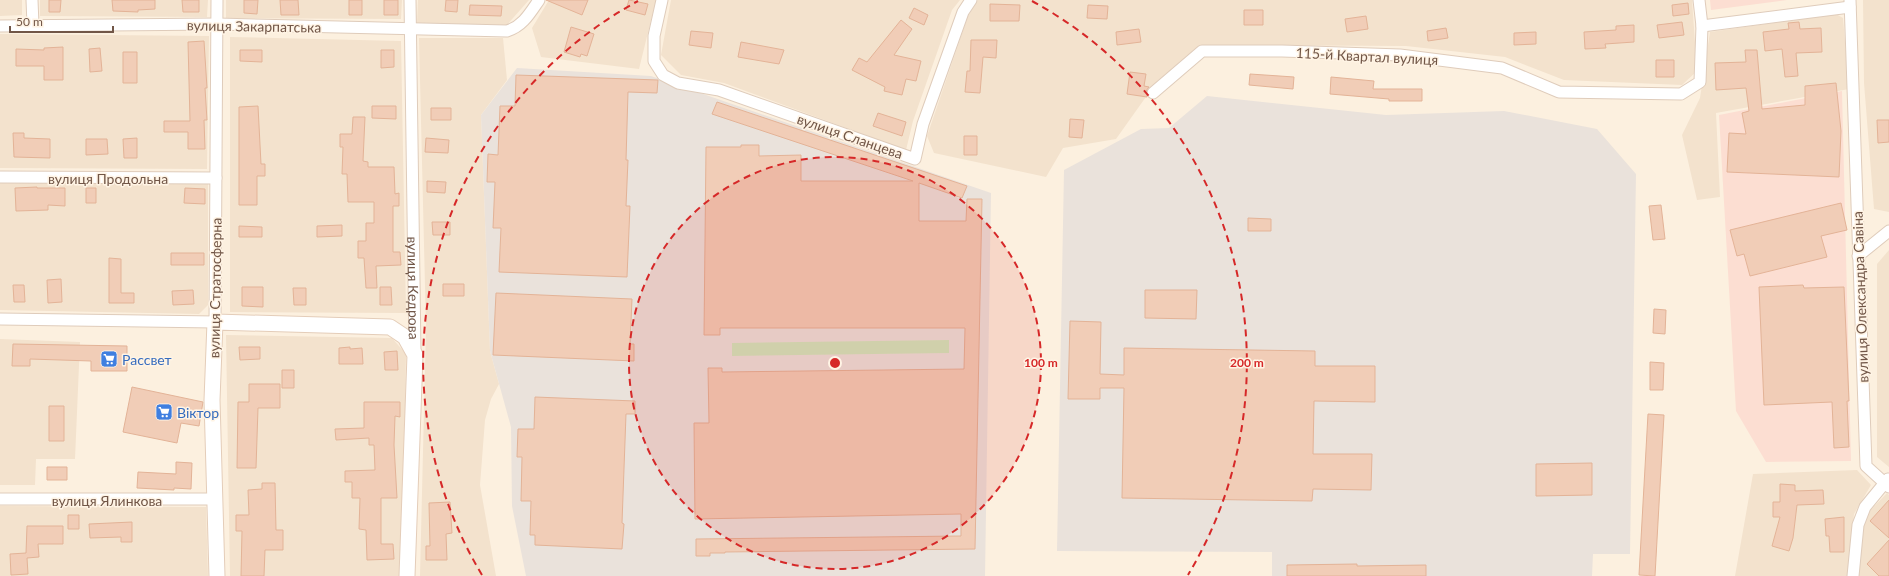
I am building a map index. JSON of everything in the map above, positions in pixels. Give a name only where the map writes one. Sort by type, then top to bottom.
[{"type":"street","points":[[32,0],[33,25]]},
{"type":"street","name":"вулиця Стратосферна","points":[[217,0],[215,322],[212,400],[217,576]]},
{"type":"street","name":"вулиця Кедрова","points":[[407,576],[415,355],[410,0]]},
{"type":"street","name":"вулиця Закарпатська","points":[[0,26],[217,24],[410,30],[507,31],[516,28],[524,22],[539,0]]},
{"type":"street","name":"вулиця Сланцева","points":[[662,0],[654,36],[654,61],[663,75],[678,83],[719,90],[915,159],[923,124],[963,12],[971,0]]},
{"type":"street","name":"115-й Квартал вулиця","points":[[1153,93],[1202,52],[1282,51],[1400,55],[1502,68],[1559,92],[1681,94],[1700,82],[1702,26],[1699,0]]},
{"type":"street","points":[[1702,26],[1850,3]]},
{"type":"street","name":"вулиця Олександра Савіна","points":[[1850,3],[1866,466],[1888,483],[1865,507],[1858,525],[1853,576]]},
{"type":"street","name":"вулиця Продольна","points":[[0,177],[216,178]]},
{"type":"street","points":[[1858,256],[1889,231]]},
{"type":"street","points":[[0,319],[215,322],[390,327],[405,337],[415,355]]},
{"type":"street","name":"вулиця Ялинкова","points":[[0,499],[214,499]]},
{"type":"shaded area","points":[[0,0],[22,0],[22,15],[0,16]]},
{"type":"shaded area","points":[[40,0],[208,0],[207,17],[40,16]]},
{"type":"shaded area","points":[[226,0],[402,0],[401,19],[226,18]]},
{"type":"shaded area","points":[[418,0],[529,0],[507,25],[417,23]]},
{"type":"shaded area","points":[[549,0],[656,0],[639,69],[541,57],[532,28]]},
{"type":"shaded area","points":[[671,0],[960,0],[952,10],[913,121],[906,150],[724,83],[681,75],[661,55]]},
{"type":"shaded area","points":[[978,0],[1692,0],[1697,71],[1682,85],[1564,80],[1505,57],[1406,46],[1200,45],[1148,94],[1116,139],[1063,148],[1046,177],[934,153],[927,136],[968,16]]},
{"type":"shaded area","points":[[1710,0],[1787,0],[1711,10]]},
{"type":"shaded area","points":[[1863,0],[1889,0],[1889,212],[1874,209],[1864,83]]},
{"type":"shaded area","points":[[1836,14],[1843,18],[1849,89],[1716,113],[1720,197],[1697,200],[1682,135],[1700,98],[1710,32]]},
{"type":"shaded area","points":[[0,34],[209,36],[207,169],[0,168]]},
{"type":"shaded area","points":[[230,37],[401,41],[406,313],[230,312]]},
{"type":"shaded area","points":[[419,38],[503,38],[507,80],[481,115],[490,351],[499,384],[491,399],[485,420],[480,485],[496,576],[420,576],[426,327]]},
{"type":"shaded area","points":[[517,68],[651,76],[991,193],[985,576],[526,576],[512,506],[511,427],[490,351],[481,115]]},
{"type":"shaded area","points":[[1842,91],[1851,461],[1766,462],[1736,411],[1719,115]]},
{"type":"shaded area","points":[[1207,96],[1386,115],[1504,111],[1597,129],[1636,174],[1630,554],[1593,554],[1592,576],[1272,576],[1272,552],[1057,551],[1064,170],[1141,129],[1169,128]]},
{"type":"shaded area","points":[[0,181],[208,183],[208,305],[199,314],[0,310]]},
{"type":"shaded area","points":[[1889,250],[1889,467],[1877,457],[1877,264]]},
{"type":"shaded area","points":[[226,335],[392,338],[406,354],[402,576],[230,576]]},
{"type":"shaded area","points":[[0,339],[80,342],[75,459],[36,459],[35,485],[0,485]]},
{"type":"shaded area","points":[[1857,470],[1871,485],[1854,514],[1848,576],[1735,576],[1753,474]]},
{"type":"shaded area","points":[[1887,493],[1889,495],[1889,576],[1858,576],[1863,518]]},
{"type":"shaded area","points":[[0,506],[206,507],[208,576],[0,576]]},
{"type":"green space","points":[[949,340],[949,353],[732,356],[732,343]]},
{"type":"building","points":[[49,0],[61,0],[60,12],[49,12]]},
{"type":"building","points":[[112,0],[155,0],[155,9],[138,10],[138,12],[113,11]]},
{"type":"building","points":[[182,0],[199,0],[199,12],[183,12]]},
{"type":"building","points":[[244,0],[258,0],[257,14],[244,13]]},
{"type":"building","points":[[280,0],[298,0],[299,15],[281,15]]},
{"type":"building","points":[[349,0],[362,0],[362,15],[349,15]]},
{"type":"building","points":[[384,0],[398,0],[398,15],[384,15]]},
{"type":"building","points":[[446,0],[458,0],[457,12],[445,11]]},
{"type":"building","points":[[546,0],[588,0],[582,15]]},
{"type":"building","points":[[629,0],[648,4],[645,15],[626,10]]},
{"type":"building","points":[[1688,3],[1689,14],[1673,16],[1672,5]]},
{"type":"building","points":[[990,4],[1020,5],[1019,21],[990,21]]},
{"type":"building","points":[[470,5],[502,6],[501,16],[469,15]]},
{"type":"building","points":[[1088,5],[1108,6],[1107,19],[1087,18]]},
{"type":"building","points":[[914,8],[928,15],[924,25],[909,18]]},
{"type":"building","points":[[1244,10],[1263,10],[1263,25],[1244,25]]},
{"type":"building","points":[[1366,16],[1368,29],[1347,32],[1345,19]]},
{"type":"building","points":[[901,20],[912,29],[894,55],[921,61],[916,81],[906,79],[902,95],[884,91],[885,87],[852,70],[859,58],[867,62]]},
{"type":"building","points":[[1682,22],[1684,35],[1659,38],[1657,25]]},
{"type":"building","points":[[1799,22],[1800,29],[1821,28],[1822,52],[1796,53],[1798,76],[1785,77],[1782,49],[1765,51],[1763,32],[1789,29],[1788,23]]},
{"type":"building","points":[[1634,25],[1634,42],[1605,44],[1606,48],[1585,49],[1584,32],[1616,30],[1616,26]]},
{"type":"building","points":[[571,27],[594,34],[587,56],[581,54],[580,57],[564,52]]},
{"type":"building","points":[[1446,28],[1448,38],[1428,41],[1427,31]]},
{"type":"building","points":[[1139,29],[1141,42],[1117,45],[1116,32]]},
{"type":"building","points":[[691,31],[713,33],[711,48],[689,45]]},
{"type":"building","points":[[1536,32],[1536,44],[1514,45],[1514,33]]},
{"type":"building","points":[[971,40],[997,40],[996,58],[983,57],[980,93],[965,92],[967,71],[970,71]]},
{"type":"building","points":[[204,41],[207,88],[205,88],[207,120],[204,120],[205,149],[188,149],[188,132],[164,132],[164,121],[190,121],[188,42]]},
{"type":"building","points":[[741,42],[784,50],[779,64],[738,57]]},
{"type":"building","points":[[63,47],[63,80],[44,80],[44,66],[16,66],[16,49],[44,50],[44,48]]},
{"type":"building","points":[[100,48],[102,71],[90,72],[89,49]]},
{"type":"building","points":[[240,50],[262,50],[262,62],[240,61]]},
{"type":"building","points":[[381,50],[394,50],[394,67],[381,68]]},
{"type":"building","points":[[1745,50],[1757,50],[1762,109],[1805,105],[1805,86],[1836,83],[1841,131],[1839,177],[1727,172],[1729,133],[1746,134],[1742,113],[1749,111],[1746,88],[1716,90],[1715,63],[1746,62]]},
{"type":"building","points":[[123,52],[137,52],[137,83],[123,83]]},
{"type":"building","points":[[1656,60],[1674,60],[1674,77],[1656,77]]},
{"type":"building","points":[[1130,72],[1146,74],[1144,86],[1149,87],[1146,91],[1147,97],[1127,94]]},
{"type":"building","points":[[1250,74],[1294,77],[1293,89],[1249,85]]},
{"type":"building","points":[[516,75],[658,80],[657,93],[628,92],[626,206],[630,206],[627,277],[499,272],[501,228],[493,228],[495,182],[487,182],[488,154],[498,155],[500,106],[515,106]]},
{"type":"building","points":[[1331,77],[1374,81],[1373,89],[1422,89],[1422,101],[1389,101],[1389,99],[1330,94]]},
{"type":"building","points":[[717,102],[967,186],[962,198],[919,183],[919,221],[966,221],[967,199],[982,199],[975,549],[725,552],[710,553],[710,556],[696,556],[696,539],[961,536],[961,514],[695,519],[694,423],[709,423],[708,368],[722,368],[722,372],[964,369],[965,328],[720,328],[720,335],[704,335],[706,147],[741,147],[741,145],[759,145],[759,156],[801,155],[801,181],[913,181],[712,114]]},
{"type":"building","points":[[258,106],[261,164],[265,164],[265,176],[257,176],[257,205],[239,205],[239,107]]},
{"type":"building","points":[[372,106],[396,106],[396,119],[372,118]]},
{"type":"building","points":[[431,108],[451,108],[451,120],[431,120]]},
{"type":"building","points":[[878,113],[906,122],[902,136],[873,126]]},
{"type":"building","points":[[353,117],[365,117],[363,161],[368,162],[368,167],[394,167],[395,194],[399,193],[399,206],[393,206],[393,252],[400,252],[401,265],[376,266],[377,288],[366,288],[364,258],[358,258],[358,241],[366,241],[366,223],[374,223],[374,202],[348,202],[347,174],[342,174],[343,147],[340,147],[340,134],[352,134]]},
{"type":"building","points":[[1070,119],[1084,120],[1082,138],[1069,137]]},
{"type":"building","points":[[1877,120],[1889,120],[1889,142],[1878,143]]},
{"type":"building","points":[[13,133],[24,133],[24,138],[50,139],[50,158],[14,157]]},
{"type":"building","points":[[964,136],[977,136],[977,155],[964,155]]},
{"type":"building","points":[[137,138],[137,158],[124,158],[123,139]]},
{"type":"building","points":[[426,138],[449,140],[448,153],[425,152]]},
{"type":"building","points":[[86,139],[107,139],[108,154],[86,155]]},
{"type":"building","points":[[427,181],[446,182],[445,193],[427,192]]},
{"type":"building","points":[[15,188],[65,188],[65,206],[48,205],[48,210],[16,211]]},
{"type":"building","points":[[86,188],[96,188],[96,203],[86,203]]},
{"type":"building","points":[[185,188],[205,189],[205,204],[184,203]]},
{"type":"building","points":[[1841,203],[1847,230],[1821,236],[1827,257],[1750,276],[1744,254],[1737,256],[1730,230]]},
{"type":"building","points":[[1661,205],[1665,239],[1653,240],[1649,206]]},
{"type":"building","points":[[1248,218],[1271,219],[1271,231],[1248,231]]},
{"type":"building","points":[[432,222],[450,222],[450,235],[433,235]]},
{"type":"building","points":[[342,225],[342,236],[317,237],[317,226]]},
{"type":"building","points":[[239,226],[262,227],[262,237],[239,237]]},
{"type":"building","points":[[171,253],[204,253],[204,265],[171,265]]},
{"type":"building","points":[[109,258],[121,259],[121,293],[134,293],[134,303],[109,303]]},
{"type":"building","points":[[61,279],[62,302],[48,303],[47,280]]},
{"type":"building","points":[[443,284],[464,284],[464,296],[443,296]]},
{"type":"building","points":[[13,285],[24,285],[25,302],[14,302]]},
{"type":"building","points":[[1803,285],[1804,288],[1844,287],[1849,401],[1847,401],[1849,447],[1834,448],[1832,402],[1764,405],[1759,287]]},
{"type":"building","points":[[242,287],[263,287],[263,307],[242,306]]},
{"type":"building","points":[[380,287],[391,287],[392,305],[380,305]]},
{"type":"building","points":[[293,288],[306,288],[306,305],[294,305]]},
{"type":"building","points":[[193,290],[194,304],[173,305],[172,291]]},
{"type":"building","points":[[1145,290],[1197,290],[1196,319],[1145,318]]},
{"type":"building","points":[[496,293],[632,299],[630,344],[634,344],[634,361],[493,355]]},
{"type":"building","points":[[1654,309],[1666,310],[1665,334],[1653,333]]},
{"type":"building","points":[[1070,321],[1101,322],[1100,374],[1124,375],[1124,348],[1315,351],[1315,366],[1375,366],[1375,402],[1314,401],[1313,454],[1372,454],[1371,490],[1313,489],[1312,501],[1122,498],[1124,388],[1100,388],[1100,399],[1068,399]]},
{"type":"building","points":[[13,344],[127,346],[127,371],[91,371],[91,361],[30,359],[30,366],[12,366]]},
{"type":"building","points":[[239,347],[260,347],[260,359],[240,360]]},
{"type":"building","points":[[350,347],[350,349],[362,348],[363,364],[339,364],[339,348]]},
{"type":"building","points":[[397,351],[398,370],[385,370],[384,352]]},
{"type":"building","points":[[1650,362],[1664,363],[1663,390],[1650,390]]},
{"type":"building","points":[[282,370],[294,370],[294,388],[282,388]]},
{"type":"building","points":[[249,384],[280,384],[280,408],[258,408],[256,468],[237,468],[238,402],[249,402]]},
{"type":"building","name":"Віктор","points":[[132,387],[203,402],[199,426],[181,423],[177,443],[123,432]]},
{"type":"building","points":[[535,397],[635,401],[635,414],[626,414],[622,523],[624,524],[622,549],[535,545],[535,535],[530,535],[531,501],[521,501],[522,457],[517,457],[518,429],[534,429]]},
{"type":"building","points":[[364,402],[400,402],[400,417],[395,416],[394,445],[397,498],[381,498],[381,544],[393,544],[394,559],[367,560],[366,530],[359,529],[360,498],[352,498],[352,482],[345,482],[345,471],[375,470],[374,445],[369,445],[369,438],[336,440],[335,429],[364,428]]},
{"type":"building","points":[[49,406],[64,406],[64,441],[49,441]]},
{"type":"building","points":[[1648,414],[1664,415],[1655,576],[1639,575]]},
{"type":"building","points":[[176,462],[192,463],[191,489],[174,488],[174,490],[137,488],[138,472],[176,474]]},
{"type":"building","points":[[1592,463],[1592,495],[1536,496],[1536,464]]},
{"type":"building","points":[[47,467],[67,467],[67,480],[47,480]]},
{"type":"building","points":[[262,483],[275,483],[276,530],[283,530],[283,550],[265,550],[264,576],[241,576],[242,531],[236,531],[236,515],[249,515],[248,490],[262,489]]},
{"type":"building","points":[[1780,484],[1795,485],[1795,491],[1823,490],[1824,504],[1797,505],[1793,538],[1789,551],[1772,546],[1780,517],[1773,517],[1773,502],[1780,502]]},
{"type":"building","points":[[1889,500],[1889,538],[1870,521]]},
{"type":"building","points":[[450,502],[452,533],[446,534],[447,560],[426,560],[426,546],[430,546],[429,503]]},
{"type":"building","points":[[68,515],[79,515],[79,529],[68,529]]},
{"type":"building","points":[[1844,517],[1844,552],[1830,552],[1829,536],[1826,536],[1825,519]]},
{"type":"building","points":[[132,522],[132,542],[121,542],[121,537],[90,538],[89,524]]},
{"type":"building","points":[[27,526],[63,526],[63,544],[38,544],[39,557],[27,558],[28,574],[11,575],[10,554],[26,553]]},
{"type":"building","points":[[1889,540],[1889,576],[1879,576],[1867,564]]},
{"type":"building","points":[[1357,564],[1357,566],[1426,565],[1426,576],[1287,576],[1287,565]]},
{"type":"place","name":"Рассвет","points":[[109,359]]},
{"type":"place","name":"Віктор","points":[[164,412]]}]
